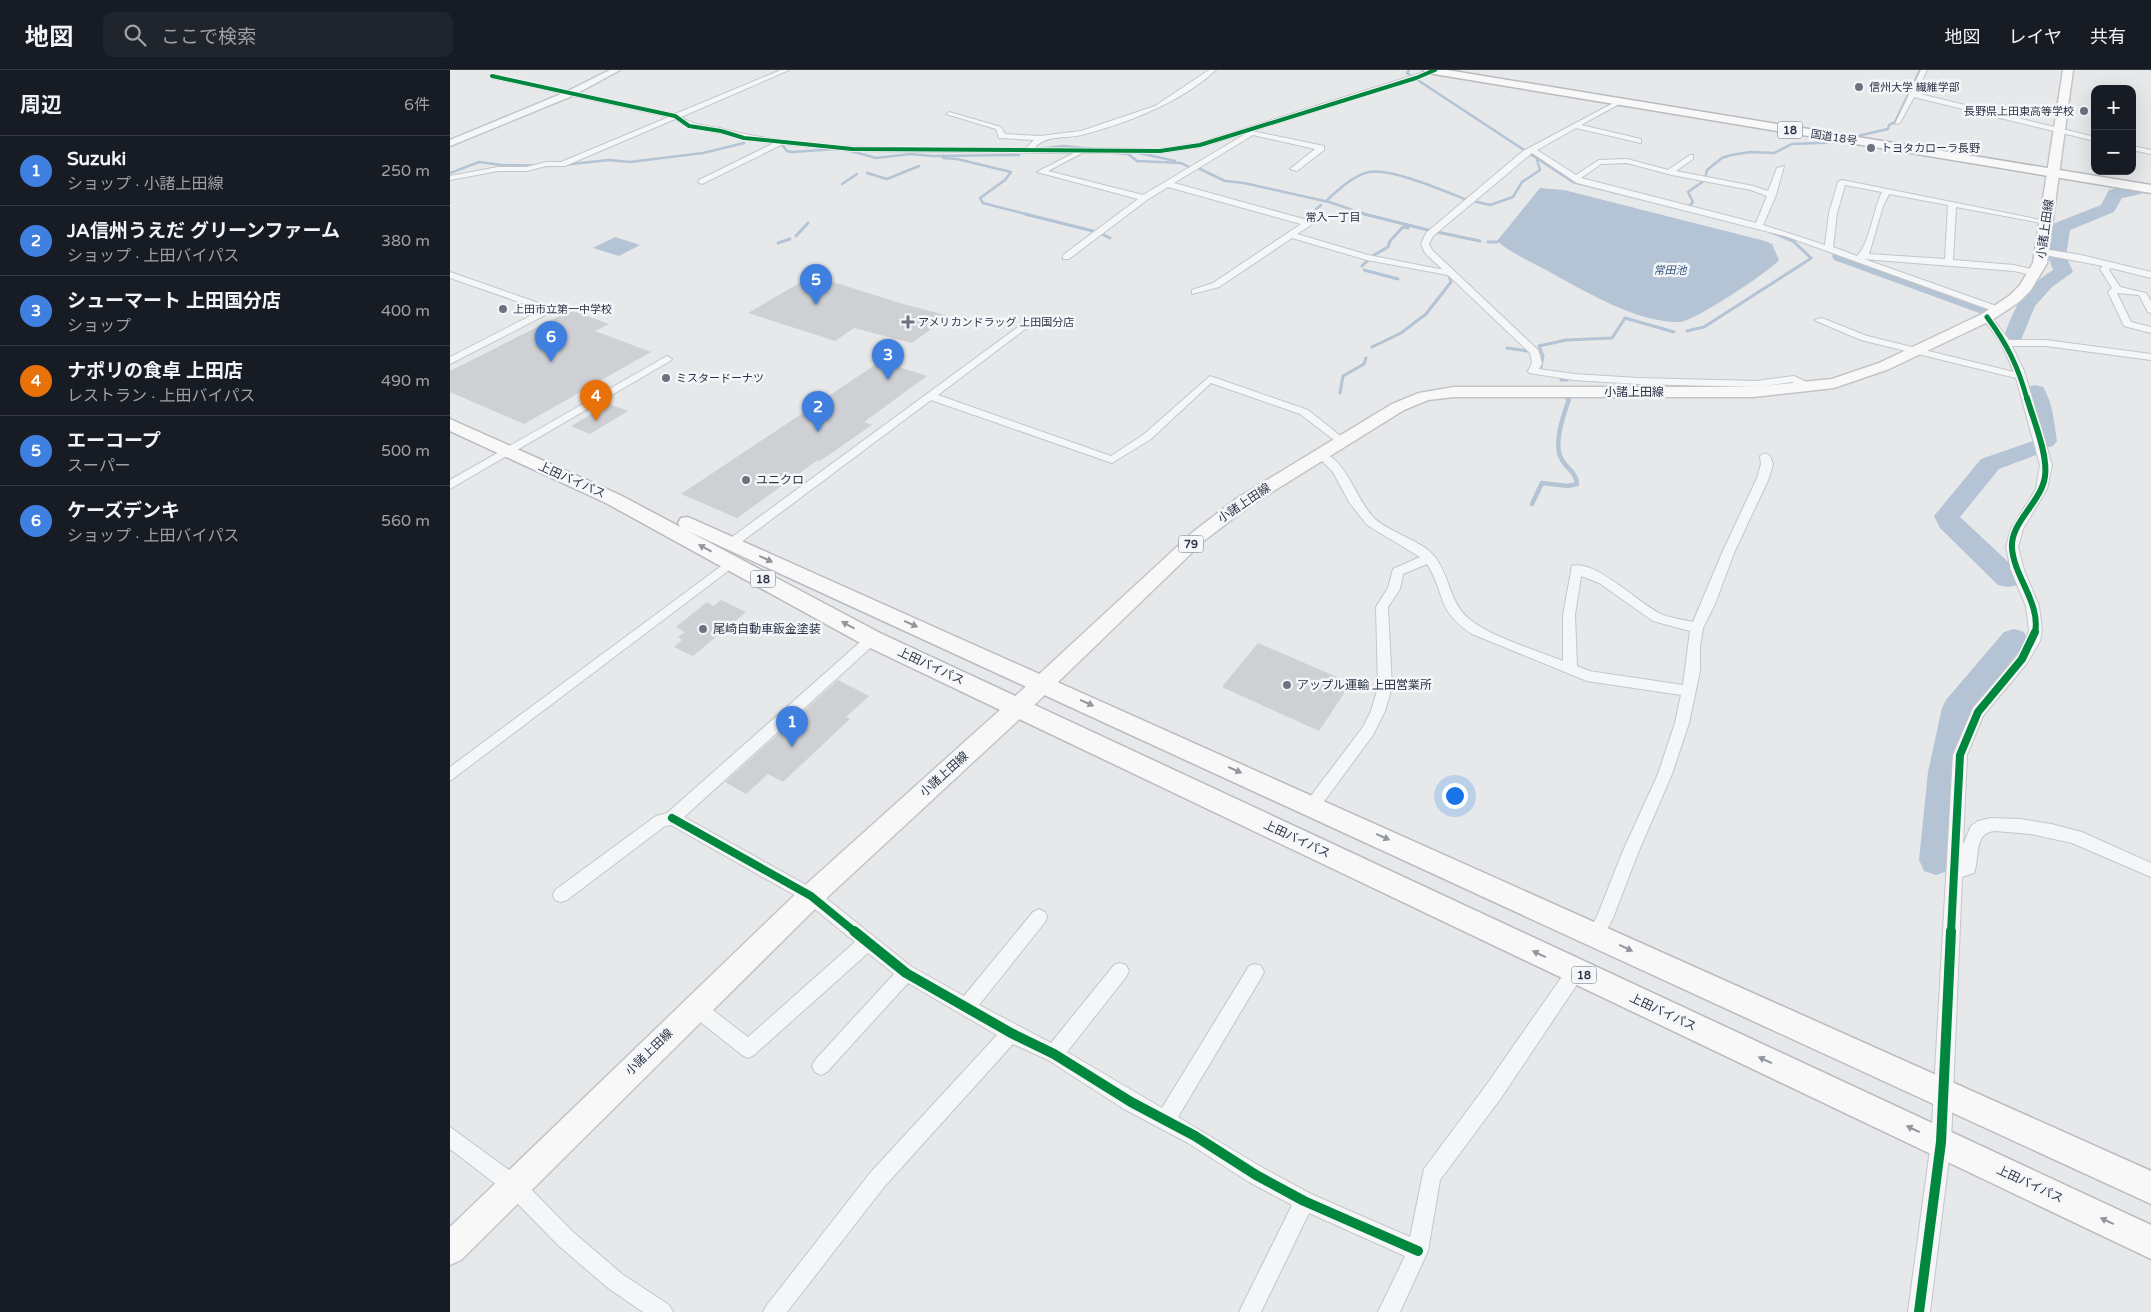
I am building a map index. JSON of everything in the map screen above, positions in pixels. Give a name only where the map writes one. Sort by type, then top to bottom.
[{"type":"highway","name":"国道18号","points":[[1432,70],[2151,189]]},
{"type":"highway","name":"上田バイパス","points":[[450,417],[613,499],[732,552],[1042,683],[2151,1188]]},
{"type":"highway","name":"上田バイパス","points":[[450,424],[513,448]]},
{"type":"highway","name":"上田バイパス","points":[[732,552],[872,639],[2151,1242]]},
{"type":"main road","name":"小諸上田線","points":[[450,1250],[513,1185],[811,896],[1018,707],[1199,536],[1242,503],[1342,441],[1409,401],[1442,393],[1753,392],[1810,387],[1844,380],[1884,366],[1918,350],[1993,314],[2014,299],[2036,273],[2043,252],[2068,70]]},
{"type":"street","points":[[450,143],[569,94],[616,70]]},
{"type":"street","points":[[450,178],[498,169],[527,169],[546,164],[562,164],[786,70]]},
{"type":"street","points":[[949,114],[999,128],[1002,136],[1040,138],[1082,133],[1157,107],[1214,70]]},
{"type":"street","points":[[492,76],[675,116],[689,126],[721,131],[744,138],[780,143],[852,149],[1082,151],[1174,150],[1252,131],[1415,78],[1432,70]]},
{"type":"street","points":[[1897,123],[1900,113],[1924,70]]},
{"type":"street","points":[[1911,94],[2091,138]]},
{"type":"street","points":[[1619,102],[1529,152],[1429,235],[1425,243],[1426,248],[1535,352],[1538,363],[1533,371],[1574,377],[1638,381],[1756,384],[1794,379],[1810,387]]},
{"type":"street","points":[[1576,126],[1638,140]]},
{"type":"street","points":[[1066,257],[1144,198],[1252,131],[1321,148],[1294,169]]},
{"type":"street","points":[[1027,151],[1040,138]]},
{"type":"street","points":[[702,182],[780,143]]},
{"type":"street","points":[[2136,149],[2151,152]]},
{"type":"street","points":[[1082,151],[1041,172],[1144,198]]},
{"type":"street","points":[[1529,152],[1575,179],[1759,226],[1861,258],[1993,314],[2020,376],[2046,465],[2047,477],[2044,487],[2012,544],[2013,557],[2031,600],[2036,634],[2021,660],[1982,706],[1965,738],[1957,777],[1941,1142],[1919,1312]]},
{"type":"street","points":[[1670,172],[1690,157]]},
{"type":"street","points":[[1575,179],[1601,162],[1631,161],[1670,172],[1753,188],[1772,195]]},
{"type":"street","points":[[1759,226],[1782,168]]},
{"type":"street","points":[[1829,249],[1833,213],[1841,182],[2047,222]]},
{"type":"street","points":[[1167,184],[1308,223],[1216,285],[1195,292]]},
{"type":"street","points":[[1861,258],[1868,251],[1879,206],[1887,190]]},
{"type":"street","points":[[1949,262],[1952,203]]},
{"type":"street","points":[[1292,235],[1367,257],[1439,272],[1450,272]]},
{"type":"street","points":[[2043,252],[2151,275]]},
{"type":"street","points":[[1861,258],[1949,262],[2014,268],[2036,273]]},
{"type":"street","points":[[2110,265],[2104,269],[2117,289]]},
{"type":"street","points":[[450,274],[550,310],[450,361]]},
{"type":"street","points":[[2151,310],[2142,293],[2117,289],[2112,292],[2127,324],[2151,330]]},
{"type":"street","points":[[1818,320],[1864,338],[2020,376]]},
{"type":"street","points":[[450,775],[931,396],[1029,322]]},
{"type":"street","points":[[2006,343],[2046,343],[2149,358]]},
{"type":"street","points":[[450,485],[667,359]]},
{"type":"street","points":[[931,396],[1112,460],[1148,438],[1210,379],[1304,412],[1342,441]]},
{"type":"street","points":[[1321,454],[1338,470],[1355,502],[1371,522],[1430,558],[1440,578],[1450,610],[1463,622],[1477,631],[1587,676],[1688,690]]},
{"type":"street","points":[[1596,934],[1606,918],[1665,774],[1682,723],[1693,672],[1692,647],[1697,628],[1709,604],[1732,544],[1760,486],[1766,470],[1765,456]]},
{"type":"street","points":[[1312,806],[1368,730],[1378,711],[1385,687],[1382,607],[1394,589],[1397,572],[1430,558]]},
{"type":"street","points":[[1570,669],[1569,615],[1576,569],[1603,580],[1658,618],[1697,628]]},
{"type":"street","points":[[561,896],[661,821],[672,818],[872,639]]},
{"type":"street","points":[[672,818],[811,896],[869,941],[906,973],[1012,1033],[1054,1054],[1131,1102],[1166,1120],[1256,1175],[1304,1201],[1418,1251]]},
{"type":"street","points":[[1953,873],[1968,868],[1978,829],[1991,824],[2058,831],[2092,843],[2128,862],[2151,870]]},
{"type":"street","points":[[967,1006],[1039,917]]},
{"type":"street","points":[[695,1007],[748,1049],[869,941]]},
{"type":"street","points":[[1054,1054],[1120,970]]},
{"type":"street","points":[[1388,1312],[1418,1251],[1431,1176],[1494,1091],[1576,971]]},
{"type":"street","points":[[1166,1120],[1254,972]]},
{"type":"street","points":[[821,1066],[906,973]]},
{"type":"street","points":[[774,1312],[877,1180],[954,1093],[1012,1033]]},
{"type":"street","points":[[450,1137],[513,1185],[566,1239],[615,1281],[662,1312]]},
{"type":"street","points":[[1250,1312],[1304,1201]]},
{"type":"water","name":"常田池","points":[[1540,188],[1564,190],[1765,241],[1772,244],[1779,260],[1761,275],[1731,295],[1688,320],[1680,322],[1663,321],[1646,317],[1593,296],[1520,257],[1497,241]]},
{"type":"water","points":[[615,237],[640,245],[619,256],[593,248]]},
{"type":"building","points":[[817,277],[903,304],[949,316],[912,343],[854,328],[835,341],[748,313],[801,282],[806,283]]},
{"type":"building","points":[[571,310],[609,324],[595,331],[651,352],[524,424],[450,392],[450,371]]},
{"type":"building","points":[[881,361],[927,376],[864,422],[872,425],[820,461],[818,460],[737,518],[681,494]]},
{"type":"building","points":[[609,404],[628,411],[590,434],[571,426]]},
{"type":"building","name":"尾崎自動車鈑金塗装","points":[[721,600],[746,612],[693,656],[674,647],[682,640],[678,637],[685,632],[676,627],[707,602],[714,606]]},
{"type":"building","name":"アップル運輸 上田営業所","points":[[1258,643],[1351,683],[1319,731],[1222,687]]},
{"type":"building","points":[[838,680],[869,696],[846,717],[850,719],[783,782],[768,774],[746,794],[725,782]]},
{"type":"waterway","points":[[1409,70],[1407,73],[1573,182],[1650,201]]},
{"type":"waterway","points":[[1853,137],[1888,129],[1889,125],[1895,122],[1920,70]]},
{"type":"waterway","points":[[1689,206],[1693,202],[1688,192],[1705,180],[1707,170],[1722,158],[1751,152],[1774,153],[1792,144],[1843,142]]},
{"type":"waterway","points":[[450,173],[479,162],[502,165],[553,166],[609,160],[630,162],[703,153],[744,143]]},
{"type":"waterway","points":[[783,146],[787,151],[792,152],[837,149]]},
{"type":"waterway","points":[[1036,149],[1064,146],[1093,149]]},
{"type":"waterway","points":[[847,150],[876,158],[911,154],[932,156],[1019,155]]},
{"type":"waterway","points":[[1102,152],[1128,154],[1137,161],[1181,163],[1191,168]]},
{"type":"waterway","points":[[1139,153],[1175,161]]},
{"type":"waterway","points":[[943,158],[957,159],[1011,172],[1005,180],[980,198],[983,203],[1030,215]]},
{"type":"waterway","points":[[1473,201],[1490,205],[1513,197],[1522,182],[1540,170],[1537,160]]},
{"type":"waterway","points":[[867,173],[887,179],[919,166]]},
{"type":"waterway","points":[[1200,169],[1225,181],[1244,183],[1329,202],[1368,215]]},
{"type":"waterway","points":[[1327,200],[1346,183],[1369,172],[1391,173],[1418,181],[1467,200]]},
{"type":"waterway","points":[[842,184],[857,174]]},
{"type":"waterway","points":[[2014,336],[2026,304],[2045,283],[2063,272],[2057,256],[2061,227],[2108,208],[2115,194],[2135,190]]},
{"type":"waterway","points":[[1309,215],[1321,205]]},
{"type":"waterway","points":[[1025,214],[1093,231]]},
{"type":"waterway","points":[[1305,218],[1310,214]]},
{"type":"waterway","points":[[1364,214],[1368,215]]},
{"type":"waterway","points":[[1368,215],[1432,231]]},
{"type":"waterway","points":[[796,236],[808,223]]},
{"type":"waterway","points":[[1374,255],[1388,247],[1390,241],[1403,227],[1408,228]]},
{"type":"waterway","points":[[1437,232],[1480,241]]},
{"type":"waterway","points":[[1771,232],[1793,241],[1811,258]]},
{"type":"waterway","points":[[1100,233],[1110,238]]},
{"type":"waterway","points":[[778,243],[790,239]]},
{"type":"waterway","points":[[1488,242],[1497,242]]},
{"type":"waterway","points":[[1841,256],[1989,310]]},
{"type":"waterway","points":[[1362,266],[1369,259]]},
{"type":"waterway","points":[[1687,331],[1704,327],[1810,259]]},
{"type":"waterway","points":[[1364,270],[1398,279]]},
{"type":"waterway","points":[[1372,347],[1401,333],[1426,314],[1451,282],[1449,275]]},
{"type":"waterway","points":[[1541,367],[1543,356],[1539,346],[1566,340],[1612,338],[1625,318],[1674,332]]},
{"type":"waterway","points":[[1507,348],[1528,351]]},
{"type":"waterway","points":[[1340,393],[1343,376],[1364,364],[1366,358]]},
{"type":"waterway","points":[[1561,380],[1567,380]]},
{"type":"waterway","points":[[2035,392],[2041,410],[2045,441]]},
{"type":"waterway","points":[[1563,395],[1569,399]]},
{"type":"waterway","points":[[1532,504],[1542,483],[1568,486],[1577,484],[1575,476],[1561,458],[1558,445],[1562,420],[1569,399]]},
{"type":"waterway","points":[[2008,578],[1949,522],[1947,516],[1990,464],[2033,448]]},
{"type":"waterway","points":[[1936,860],[1944,772],[1957,708],[2014,640]]},
{"type":"cycle path","points":[[492,76],[675,116],[689,126],[721,131],[744,138],[852,149],[1160,151],[1200,145],[1416,78],[1435,70]]},
{"type":"cycle path","points":[[1919,1312],[1941,1142],[1960,755],[1978,712],[2022,659],[2033,641],[2036,630],[2032,606],[2018,570],[2012,547],[2017,529],[2041,489],[2045,478],[2046,465],[2019,371],[2006,343],[1987,317]]},
{"type":"cycle path","points":[[672,818],[811,896],[906,973],[1011,1033],[1054,1054],[1131,1102],[1195,1136],[1256,1175],[1304,1201],[1418,1251]]},
{"type":"place","name":"信州大学 繊維学部","points":[[1859,87]]},
{"type":"place","name":"長野県上田東高等学校","points":[[2084,111]]},
{"type":"place","name":"トヨタカローラ長野","points":[[1871,148]]},
{"type":"place","name":"エーコープ","points":[[816,305]]},
{"type":"place","name":"上田市立第一中学校","points":[[503,309]]},
{"type":"place","name":"アメリカンドラッグ 上田国分店","points":[[908,322]]},
{"type":"place","name":"ケーズデンキ","points":[[551,362]]},
{"type":"place","name":"ミスタードーナツ","points":[[666,378]]},
{"type":"place","name":"シューマート 上田国分店","points":[[888,380]]},
{"type":"place","name":"ナポリの食卓 上田店","points":[[596,421]]},
{"type":"place","name":"JA信州うえだ グリーンファーム","points":[[818,432]]},
{"type":"place","name":"ユニクロ","points":[[746,480]]},
{"type":"place","name":"尾崎自動車鈑金塗装","points":[[703,629]]},
{"type":"place","name":"アップル運輸 上田営業所","points":[[1287,685]]},
{"type":"place","name":"Suzuki","points":[[792,747]]},
{"type":"district","name":"常入一丁目","points":[[1333,217]]}]
